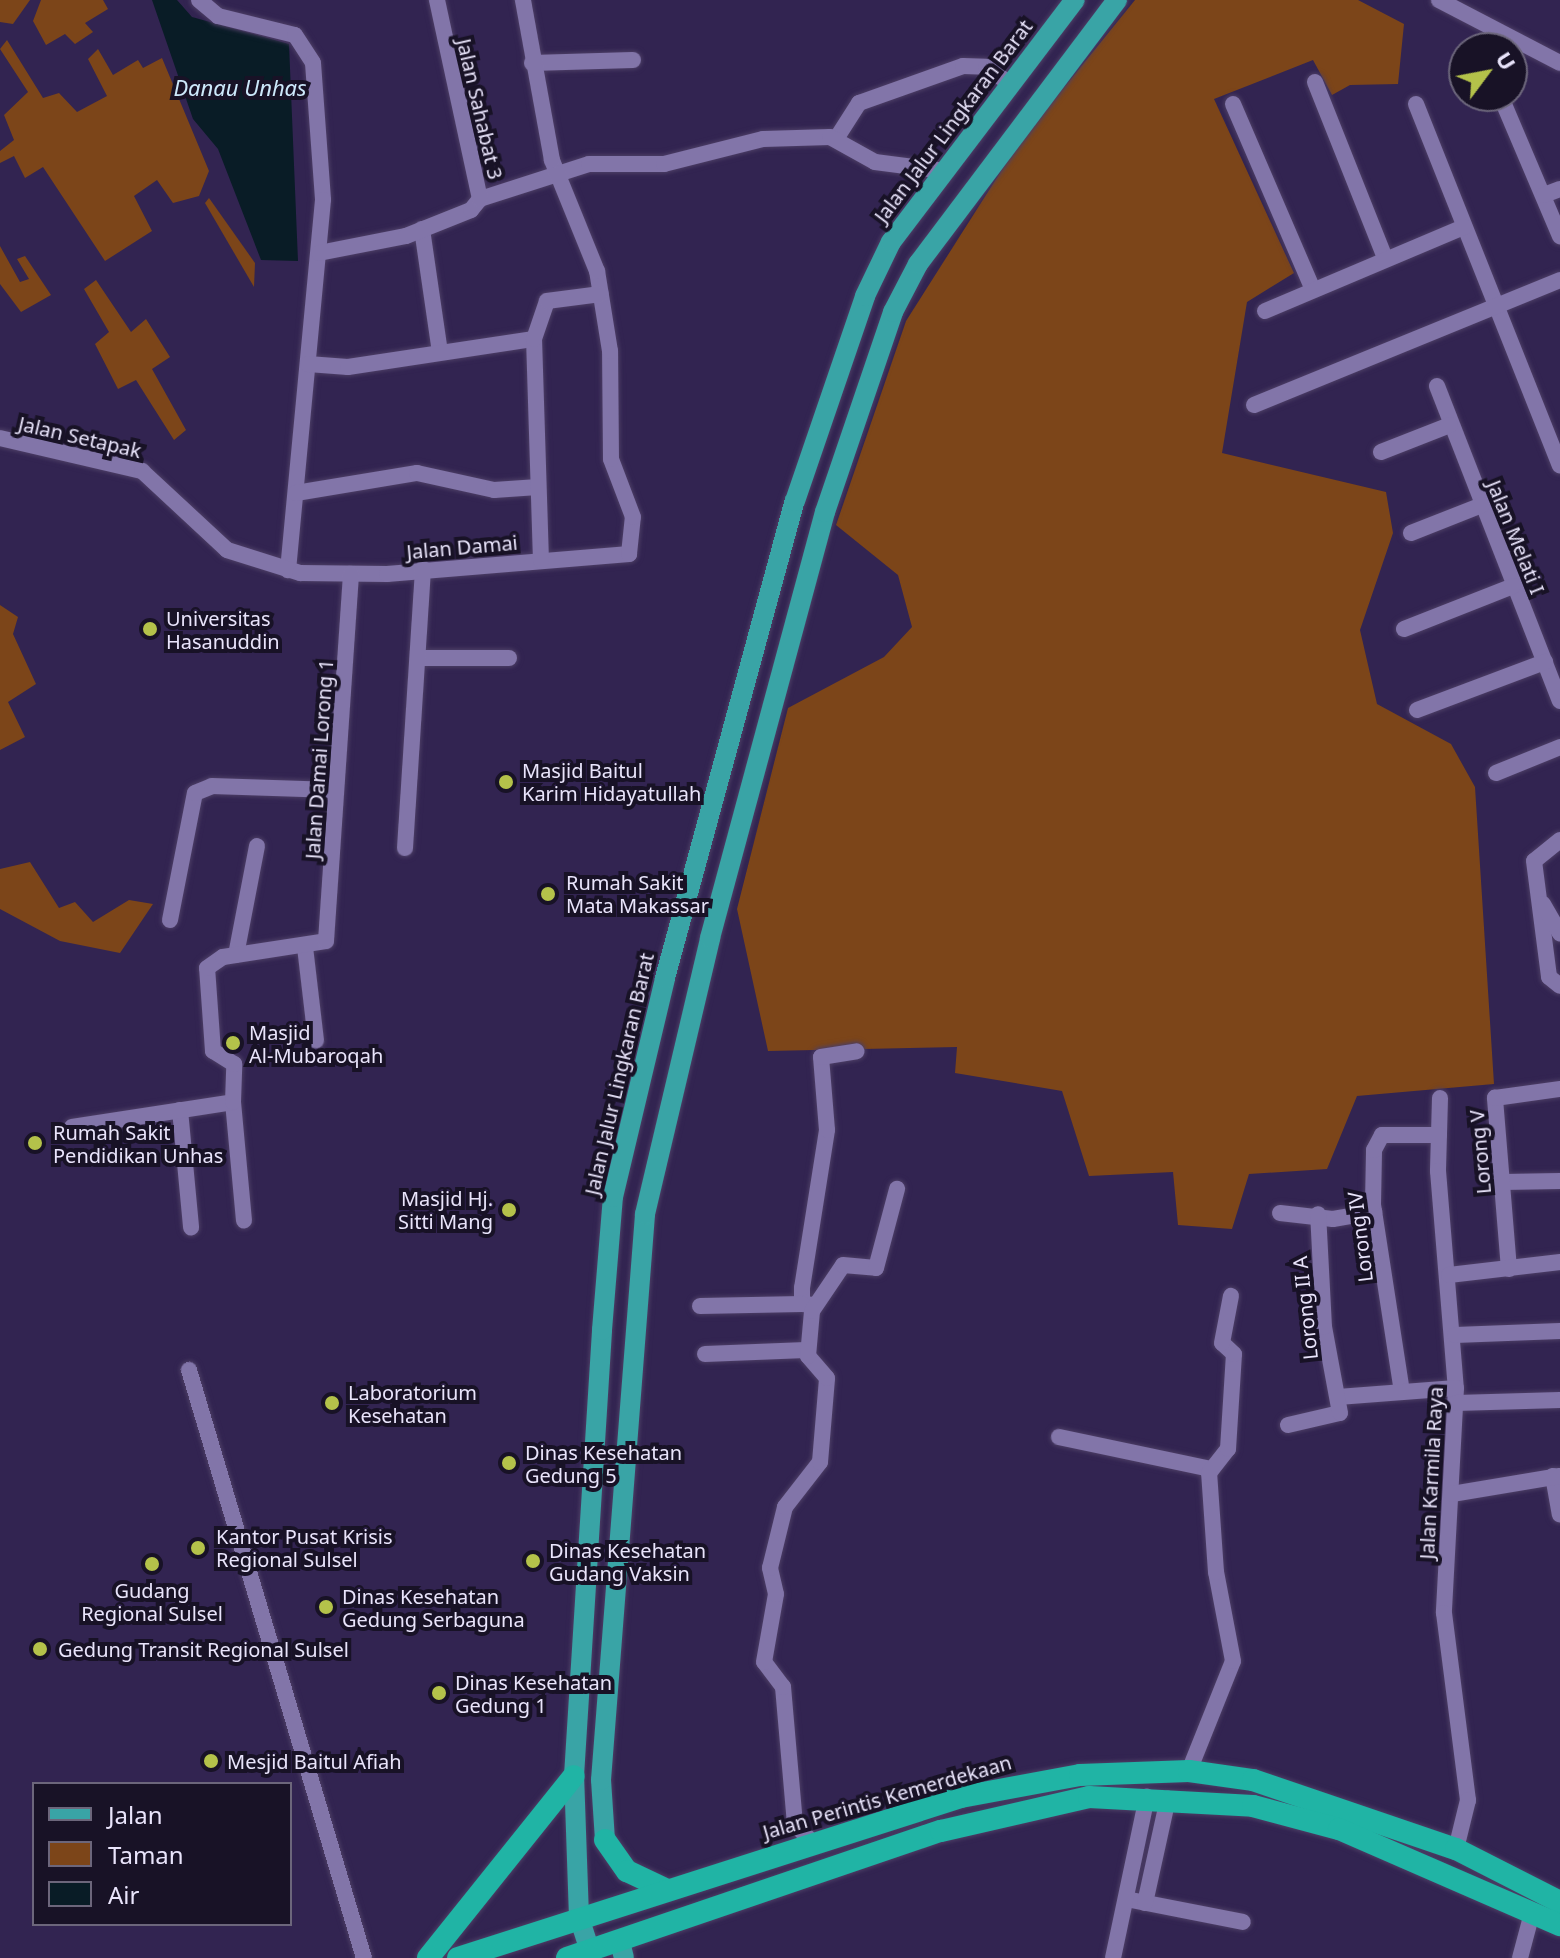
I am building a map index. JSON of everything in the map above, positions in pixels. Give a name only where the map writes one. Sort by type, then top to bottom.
[{"type":"highway","name":"Jalan Perintis Kemerdekaan","points":[[458,1958],[665,1889],[1033,1780],[1189,1771],[1317,1798],[1456,1849],[1560,1902]]},
{"type":"highway","points":[[428,1958],[574,1776]]},
{"type":"highway","points":[[570,1920],[577,1955],[622,1950],[985,1819],[1089,1797],[1158,1798],[1253,1806],[1339,1829],[1560,1925]]},
{"type":"highway","points":[[605,1840],[627,1871],[665,1889]]},
{"type":"highway","points":[[608,1907],[622,1950]]},
{"type":"main road","name":"Jalan Jalur Lingkaran Barat","points":[[570,1920],[574,1776],[613,1197],[795,501],[865,296],[891,242],[1075,0]]},
{"type":"main road","points":[[605,1840],[609,1654],[645,1214],[825,512],[893,312],[918,264],[1117,0]]},
{"type":"main road","points":[[795,501],[825,512]]},
{"type":"street","points":[[199,0],[218,16],[295,35],[310,51],[324,176],[296,493],[298,572]]},
{"type":"street","name":"Jalan Sahabat 3","points":[[319,253],[422,229],[480,199],[437,0]]},
{"type":"street","points":[[523,0],[532,63],[555,172],[587,235],[601,294],[547,301],[534,339],[541,561]]},
{"type":"street","points":[[1439,0],[1560,63]]},
{"type":"street","points":[[532,63],[633,60]]},
{"type":"street","points":[[836,139],[859,103],[963,66],[986,67],[1010,84]]},
{"type":"street","points":[[1315,82],[1385,258]]},
{"type":"street","points":[[1233,104],[1313,290]]},
{"type":"street","points":[[1416,104],[1560,465]]},
{"type":"street","points":[[1508,112],[1552,192],[1560,236]]},
{"type":"street","points":[[480,199],[555,172],[600,162],[664,164],[763,139],[836,139],[875,162],[944,171]]},
{"type":"street","points":[[1265,311],[1464,227]]},
{"type":"street","points":[[422,229],[440,352]]},
{"type":"street","points":[[1254,405],[1560,280]]},
{"type":"street","name":"Jalan Damai","points":[[298,572],[351,574],[620,557],[633,548],[633,517],[611,459],[612,376],[601,294]]},
{"type":"street","points":[[308,364],[348,367],[534,339]]},
{"type":"street","name":"Jalan Melati I","points":[[1437,386],[1560,701]]},
{"type":"street","points":[[1381,452],[1450,425]]},
{"type":"street","name":"Jalan Setapak","points":[[0,438],[142,471],[227,550],[298,572]]},
{"type":"street","points":[[296,493],[417,473],[494,490],[538,487]]},
{"type":"street","points":[[1411,533],[1482,505]]},
{"type":"street","points":[[405,848],[421,658],[423,569]]},
{"type":"street","name":"Jalan Damai Lorong 1","points":[[316,1040],[314,946],[334,790],[351,574]]},
{"type":"street","points":[[1404,629],[1513,586]]},
{"type":"street","points":[[421,658],[509,658]]},
{"type":"street","points":[[1417,710],[1545,662]]},
{"type":"street","points":[[1496,773],[1560,747]]},
{"type":"street","points":[[170,920],[195,793],[212,786],[334,790]]},
{"type":"street","points":[[1560,840],[1535,856],[1549,977],[1560,986]]},
{"type":"street","points":[[236,955],[257,846]]},
{"type":"street","points":[[1538,894],[1560,934]]},
{"type":"street","points":[[244,1220],[233,1102],[235,1065],[214,1053],[205,974],[214,960],[314,946]]},
{"type":"street","points":[[814,1844],[795,1824],[783,1687],[764,1659],[779,1525],[820,1462],[827,1378],[806,1350],[827,1130],[821,1057],[857,1051]]},
{"type":"street","name":"Lorong V","points":[[1509,1269],[1495,1098],[1560,1089]]},
{"type":"street","name":"Jalan Karmila Raya","points":[[1440,1098],[1439,1135],[1455,1335],[1456,1396],[1444,1613],[1468,1800],[1456,1849]]},
{"type":"street","points":[[72,1127],[233,1102]]},
{"type":"street","points":[[180,1110],[191,1227]]},
{"type":"street","name":"Lorong IV","points":[[1402,1392],[1374,1212],[1377,1140],[1439,1135]]},
{"type":"street","points":[[1503,1182],[1560,1181]]},
{"type":"street","points":[[700,1306],[808,1305],[843,1265],[876,1268],[897,1189]]},
{"type":"street","points":[[1280,1213],[1318,1214],[1333,1219],[1374,1212]]},
{"type":"street","name":"Lorong II A","points":[[1318,1214],[1324,1327],[1338,1397]]},
{"type":"street","points":[[1449,1275],[1560,1262]]},
{"type":"street","points":[[1189,1771],[1233,1661],[1214,1561],[1211,1469],[1228,1449],[1234,1354],[1222,1343],[1231,1296]]},
{"type":"street","points":[[1455,1335],[1560,1331]]},
{"type":"street","points":[[705,1354],[806,1350]]},
{"type":"street","points":[[189,1370],[364,1958]]},
{"type":"street","points":[[1288,1425],[1333,1419],[1340,1413],[1338,1397],[1402,1392],[1560,1400]]},
{"type":"street","points":[[1059,1437],[1211,1469]]},
{"type":"street","points":[[1452,1494],[1556,1476],[1560,1514]]},
{"type":"street","points":[[1113,1958],[1126,1899],[1158,1798]]},
{"type":"street","points":[[1145,1903],[1158,1798]]},
{"type":"street","points":[[1126,1899],[1243,1922]]},
{"type":"street","points":[[1520,1958],[1532,1913]]},
{"type":"green space","points":[[0,0],[30,0],[13,24],[0,22]]},
{"type":"green space","points":[[41,0],[103,0],[108,9],[85,23],[93,32],[75,44],[65,34],[46,45],[33,21]]},
{"type":"green space","points":[[1135,0],[1358,0],[1404,24],[1398,84],[1350,85],[1332,95],[1313,60],[1214,99],[1294,273],[1247,302],[1222,453],[1386,492],[1393,533],[1360,630],[1377,704],[1451,744],[1475,787],[1494,1084],[1357,1096],[1327,1169],[1249,1174],[1232,1229],[1178,1225],[1173,1172],[1089,1176],[1062,1091],[955,1073],[957,1047],[768,1051],[737,909],[788,708],[884,657],[912,627],[898,575],[836,525],[906,321],[1019,143]]},
{"type":"green space","points":[[7,40],[43,98],[59,93],[77,112],[107,96],[88,59],[98,49],[113,75],[138,60],[143,68],[162,58],[209,171],[199,196],[173,203],[157,180],[134,196],[152,231],[105,261],[43,167],[25,178],[14,156],[0,163],[0,151],[14,140],[4,115],[28,92],[0,49]]},
{"type":"green space","points":[[209,198],[255,263],[254,287],[205,203]]},
{"type":"green space","points":[[0,246],[20,282],[29,279],[17,259],[25,256],[51,295],[21,312],[0,284]]},
{"type":"green space","points":[[96,280],[131,332],[146,319],[170,357],[152,369],[186,430],[174,440],[136,380],[118,389],[95,344],[109,332],[84,289]]},
{"type":"green space","points":[[0,605],[18,617],[13,634],[36,684],[8,702],[25,737],[0,750]]},
{"type":"green space","points":[[30,862],[59,908],[75,902],[93,922],[129,900],[153,904],[120,953],[60,941],[0,909],[0,869]]},
{"type":"water","name":"Danau Unhas","points":[[152,0],[177,0],[192,17],[289,44],[298,261],[261,260],[218,149],[193,119]]},
{"type":"place","name":"Universitas Hasanuddin","points":[[150,629]]},
{"type":"place","name":"Masjid Baitul Karim Hidayatullah","points":[[506,782]]},
{"type":"place","name":"Rumah Sakit Mata Makassar","points":[[548,894]]},
{"type":"place","name":"Masjid Al-Mubaroqah","points":[[233,1043]]},
{"type":"place","name":"Rumah Sakit Pendidikan Unhas","points":[[35,1143]]},
{"type":"place","name":"Masjid Hj. Sitti Mang","points":[[509,1210]]},
{"type":"place","name":"Laboratorium Kesehatan","points":[[332,1403]]},
{"type":"place","name":"Dinas Kesehatan Gedung 5","points":[[509,1463]]},
{"type":"place","name":"Kantor Pusat Krisis Regional Sulsel","points":[[198,1548]]},
{"type":"place","name":"Dinas Kesehatan Gudang Vaksin","points":[[533,1561]]},
{"type":"place","name":"Gudang Regional Sulsel","points":[[152,1564]]},
{"type":"place","name":"Dinas Kesehatan Gedung Serbaguna","points":[[326,1607]]},
{"type":"place","name":"Gedung Transit Regional Sulsel","points":[[40,1649]]},
{"type":"place","name":"Dinas Kesehatan Gedung 1","points":[[439,1693]]},
{"type":"place","name":"Mesjid Baitul Afiah","points":[[211,1761]]}]
